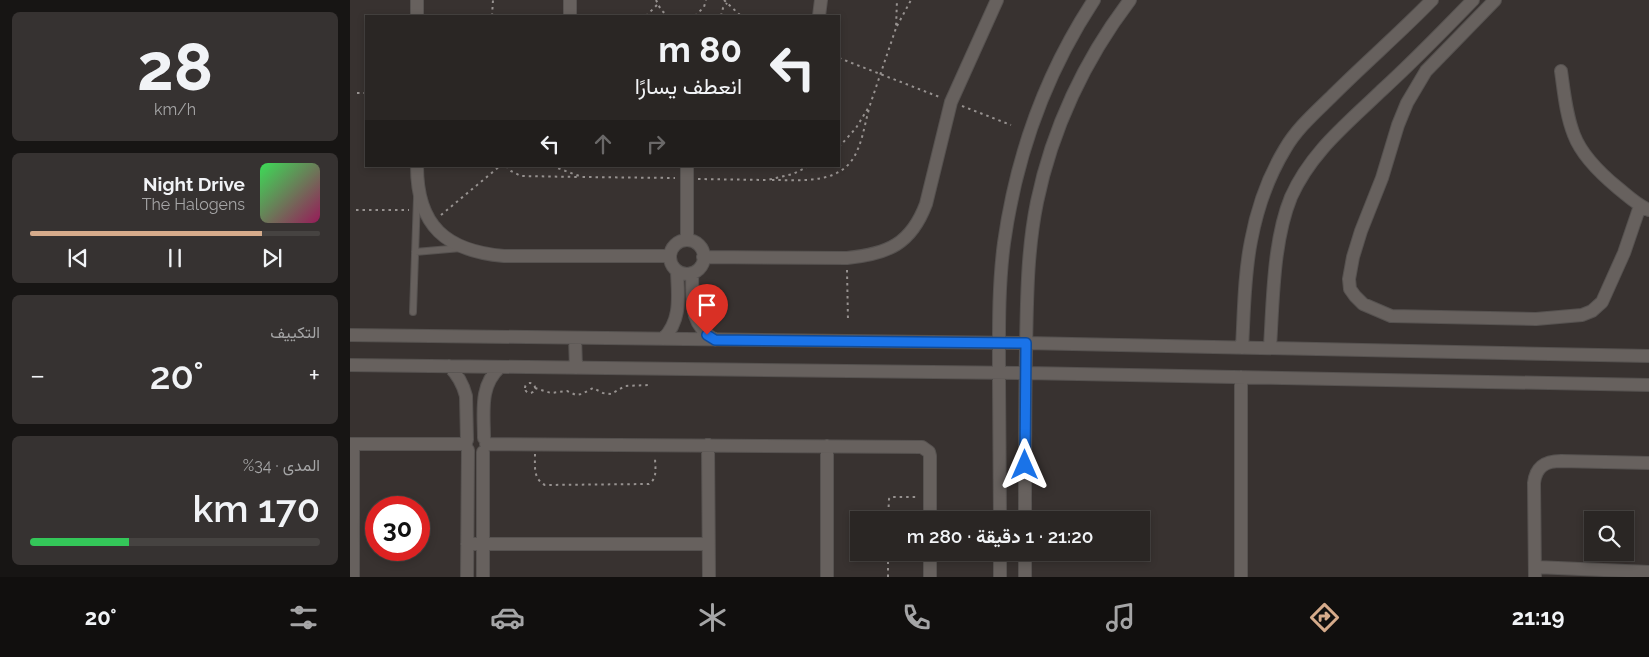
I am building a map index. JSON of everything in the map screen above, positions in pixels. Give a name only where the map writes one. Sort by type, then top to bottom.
[{"type":"street","points":[[417,0],[417,15]]},
{"type":"street","points":[[570,0],[570,15]]},
{"type":"street","points":[[819,15],[821,0]]},
{"type":"street","points":[[704,257],[847,258],[870,256],[886,251],[900,242],[912,231],[921,218],[951,102],[997,0]]},
{"type":"street","points":[[1000,511],[999,343],[1004,244],[1012,193],[1026,143],[1044,94],[1066,46],[1094,0]]},
{"type":"street","points":[[1025,511],[1026,300],[1029,250],[1037,202],[1050,154],[1067,107],[1089,63],[1115,20],[1130,0]]},
{"type":"street","points":[[1242,348],[1251,240],[1261,202],[1276,164],[1302,125],[1432,0]]},
{"type":"street","points":[[1270,347],[1280,240],[1291,198],[1308,166],[1323,146],[1411,63],[1473,0]]},
{"type":"street","points":[[1495,0],[1426,71],[1407,103],[1398,125],[1382,178],[1352,258],[1349,279],[1350,289],[1363,304],[1391,316],[1536,319],[1582,315],[1592,311],[1602,302],[1644,208],[1607,179],[1581,150],[1568,117],[1560,71]]},
{"type":"street","points":[[417,167],[417,187],[422,206],[431,223],[445,238],[462,248],[482,254],[504,256],[670,256]]},
{"type":"street","points":[[687,167],[687,240]]},
{"type":"street","points":[[687,240],[693,241],[698,245],[704,257],[700,267],[687,274],[677,271],[671,264],[670,256],[677,243],[687,240]]},
{"type":"street","points":[[664,339],[673,327],[678,312],[677,271]]},
{"type":"street","points":[[692,273],[694,312],[700,328],[715,340]]},
{"type":"street","points":[[678,312],[694,312]]},
{"type":"street","points":[[350,336],[1026,343],[1649,356]]},
{"type":"street","points":[[575,338],[576,368]]},
{"type":"street","points":[[350,365],[999,372],[1649,385]]},
{"type":"street","points":[[449,366],[458,377],[466,396],[467,577]]},
{"type":"street","points":[[483,577],[484,396],[488,380],[500,367]]},
{"type":"street","points":[[1241,377],[1241,577]]},
{"type":"street","points":[[466,396],[484,396]]},
{"type":"street","points":[[467,445],[475,435],[484,445]]},
{"type":"street","points":[[353,577],[352,444],[467,445]]},
{"type":"street","points":[[467,445],[473,454],[484,445],[922,447],[929,452],[930,456],[930,511]]},
{"type":"street","points":[[708,445],[709,577]]},
{"type":"street","points":[[827,446],[827,577]]},
{"type":"street","points":[[1649,463],[1548,462],[1542,465],[1535,476],[1534,483],[1535,572],[1628,574],[1649,572]]},
{"type":"street","points":[[467,544],[708,544]]},
{"type":"street","points":[[930,561],[930,577]]},
{"type":"street","points":[[1000,561],[1000,577]]},
{"type":"street","points":[[1024,577],[1025,561]]},
{"type":"lane","points":[[413,312],[417,187]]},
{"type":"lane","points":[[415,252],[462,248]]},
{"type":"path","points":[[492,0],[492,15]]},
{"type":"path","points":[[656,0],[657,5],[667,15]]},
{"type":"path","points":[[696,15],[704,7],[706,0]]},
{"type":"path","points":[[724,0],[740,15]]},
{"type":"path","points":[[896,28],[897,0]]},
{"type":"path","points":[[767,180],[815,180],[829,177],[841,171],[851,162],[858,150],[870,105],[896,28],[911,0]]},
{"type":"path","points":[[721,15],[727,3]]},
{"type":"path","points":[[647,15],[657,5]]},
{"type":"path","points":[[840,58],[881,74]]},
{"type":"path","points":[[357,93],[365,93]]},
{"type":"path","points":[[840,146],[856,128],[870,105]]},
{"type":"path","points":[[431,223],[499,167]]},
{"type":"path","points":[[507,167],[511,172],[522,176],[582,177]]},
{"type":"path","points":[[356,210],[416,210]]},
{"type":"path","points":[[847,258],[848,321]]},
{"type":"path","points":[[535,388],[533,393],[530,394],[525,389],[525,386],[529,383],[535,388],[551,393],[567,392],[576,395],[593,388],[607,394],[616,393],[626,386],[650,385]]},
{"type":"path","points":[[535,445],[536,476],[545,485],[649,484],[654,480],[655,476],[655,445]]},
{"type":"path","points":[[889,511],[889,499],[891,497],[930,498]]},
{"type":"path","points":[[888,561],[888,577]]},
{"type":"route","points":[[707,335],[715,340],[1026,343],[1025,465]]}]
